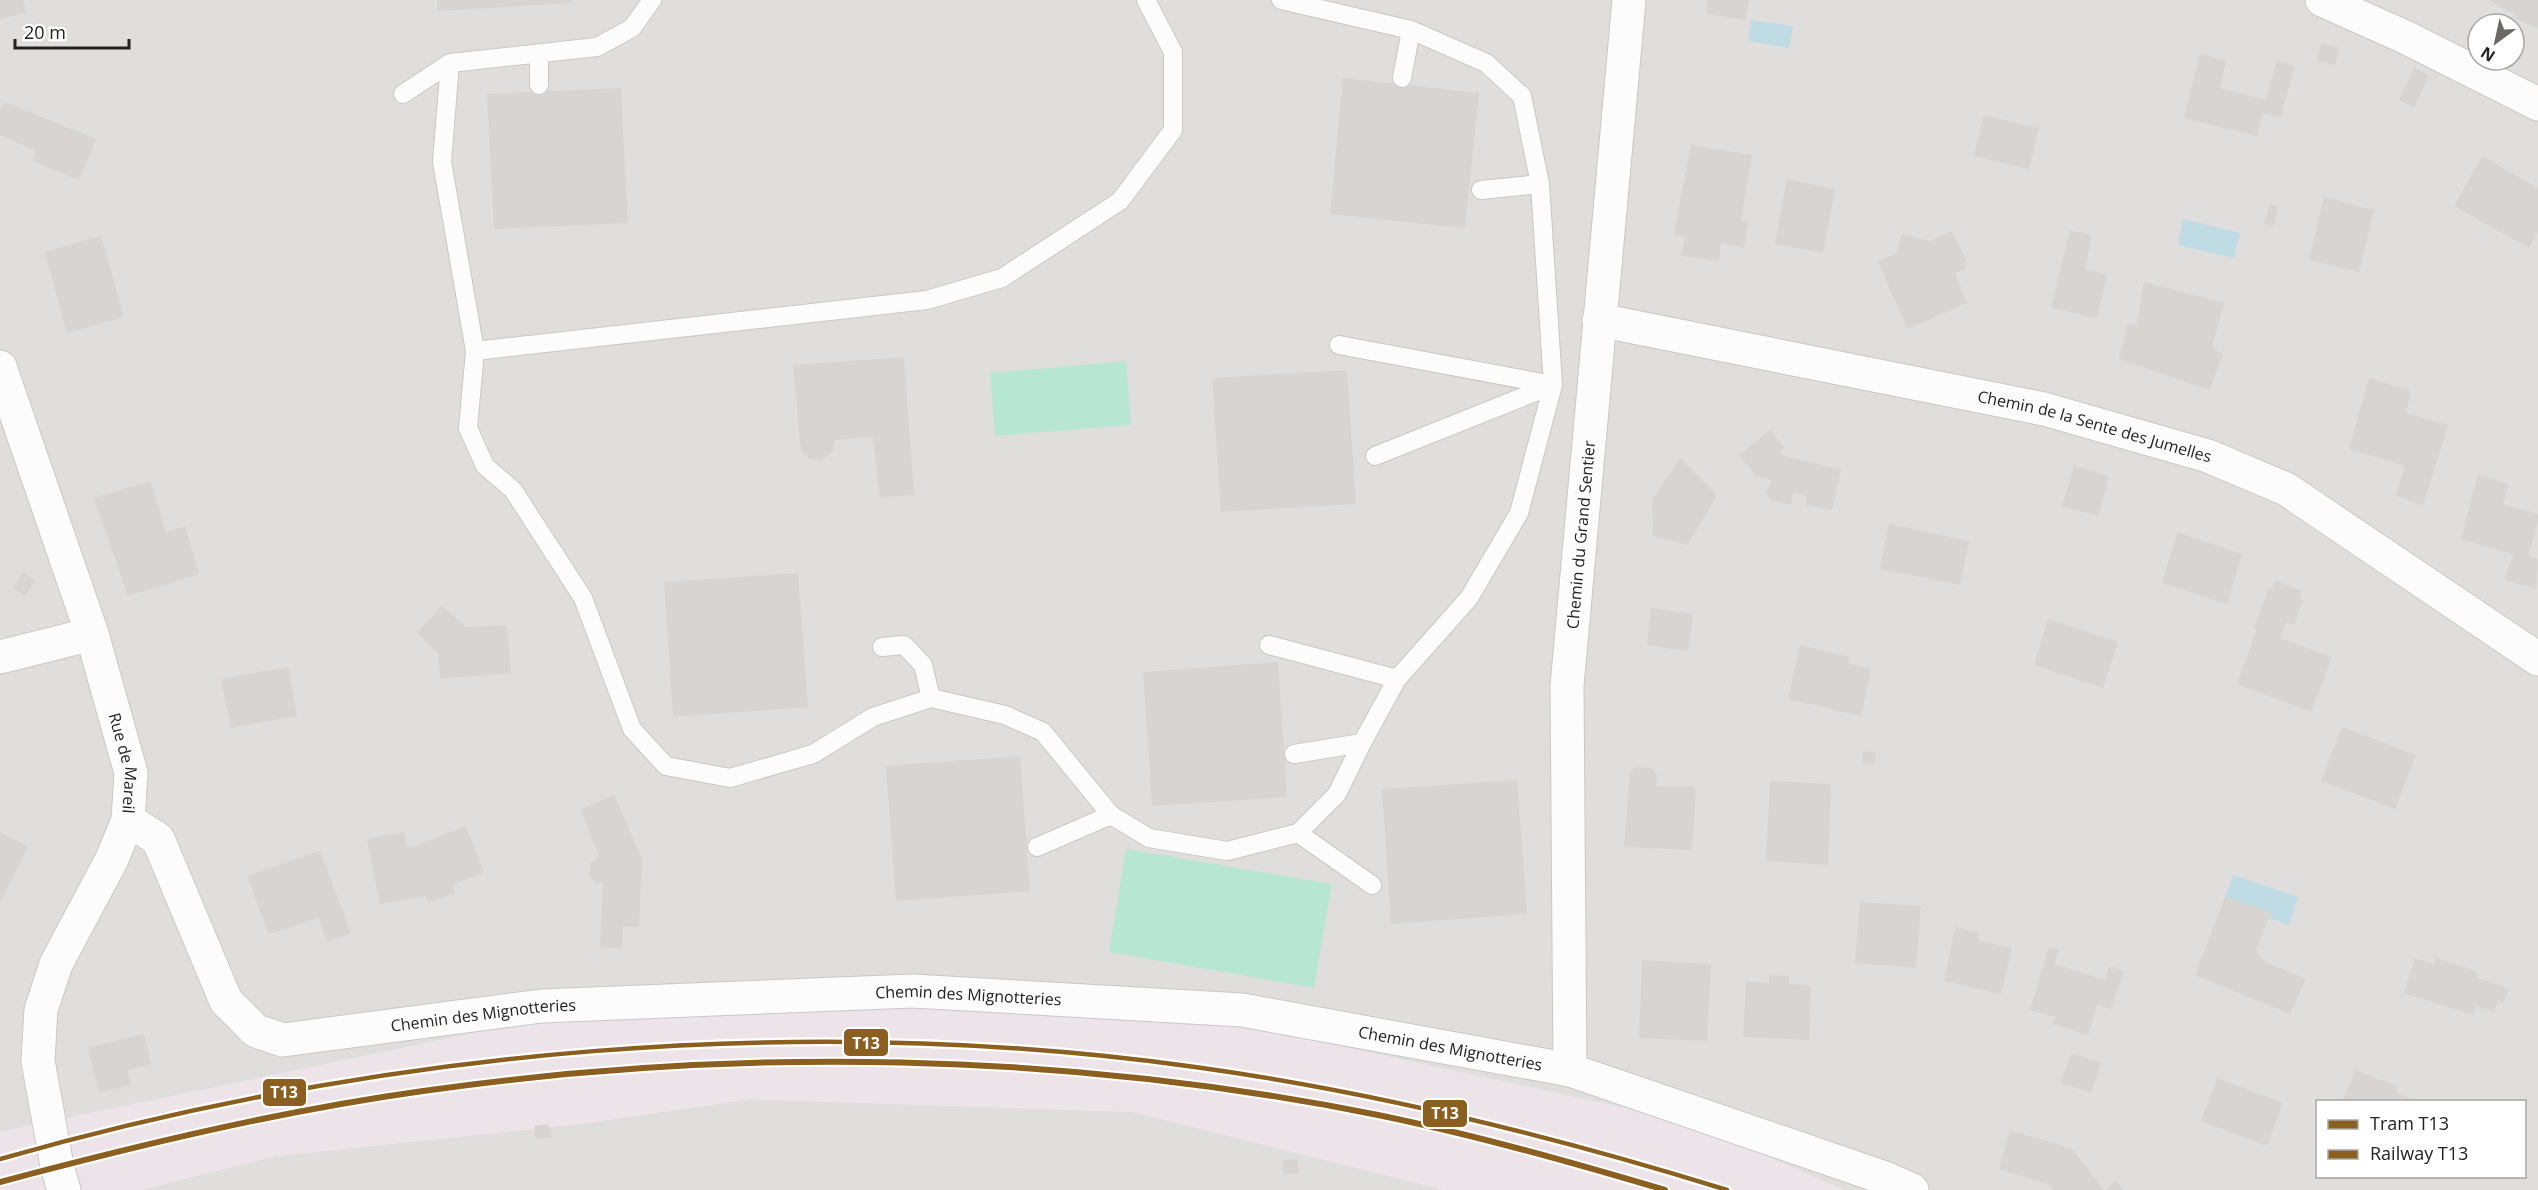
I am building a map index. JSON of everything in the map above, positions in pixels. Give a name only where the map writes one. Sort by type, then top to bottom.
[{"type":"street","name":"Chemin du Grand Sentier","points":[[1569,1070],[1567,686],[1629,0]]},
{"type":"street","points":[[2322,0],[2405,37],[2538,104]]},
{"type":"street","name":"Chemin de la Sente des Jumelles","points":[[1599,320],[2044,409],[2208,456],[2286,489],[2538,659]]},
{"type":"street","name":"Rue de Mareil","points":[[0,367],[92,634],[131,772],[128,820],[112,859],[56,964],[41,1010],[38,1061],[57,1166],[64,1190]]},
{"type":"street","points":[[0,657],[92,634]]},
{"type":"street","name":"Chemin des Mignotteries","points":[[128,820],[158,839],[226,1001],[256,1031],[283,1040],[542,1006],[914,991],[1242,1010],[1569,1070],[1885,1178],[1912,1190]]},
{"type":"lane","points":[[403,94],[450,63],[597,47],[632,28],[652,0]]},
{"type":"lane","points":[[475,351],[927,300],[1002,278],[1120,201],[1173,130],[1173,52],[1146,0]]},
{"type":"lane","points":[[450,63],[442,162],[475,351],[468,428],[485,466],[513,490],[584,598],[632,729],[666,766],[730,778],[813,754],[873,717],[931,698],[1005,715],[1043,732],[1111,815],[1149,838],[1227,851],[1298,833],[1337,794],[1362,742],[1398,679],[1469,598],[1519,513],[1553,385],[1540,184],[1521,96],[1486,63],[1411,30],[1281,0]]},
{"type":"lane","points":[[1402,78],[1411,30]]},
{"type":"lane","points":[[538,53],[539,85]]},
{"type":"lane","points":[[1480,190],[1540,184]]},
{"type":"lane","points":[[1339,345],[1553,385]]},
{"type":"lane","points":[[1375,456],[1553,385]]},
{"type":"lane","points":[[882,647],[904,645],[923,665],[931,698]]},
{"type":"lane","points":[[1269,645],[1398,679]]},
{"type":"lane","points":[[1294,754],[1362,742]]},
{"type":"lane","points":[[1037,847],[1111,815]]},
{"type":"lane","points":[[1298,833],[1372,885]]},
{"type":"shaded area","points":[[0,0],[2538,0],[2538,1190],[1844,1190],[1686,1121],[552,1017],[0,1132]]},
{"type":"shaded area","points":[[918,1004],[1248,1026],[1686,1121],[1844,1190],[1445,1190],[1133,1112],[750,1099],[587,1123],[276,1156],[141,1190],[0,1190],[0,1132],[552,1017]]},
{"type":"shaded area","points":[[750,1099],[1133,1112],[1445,1190],[141,1190],[276,1156],[587,1123]]},
{"type":"green space","points":[[1126,361],[1131,425],[995,436],[990,373]]},
{"type":"green space","points":[[1126,849],[1332,884],[1314,988],[1109,952]]},
{"type":"water","points":[[1751,20],[1793,26],[1789,48],[1748,41]]},
{"type":"water","points":[[2183,219],[2240,233],[2234,258],[2178,245]]},
{"type":"water","points":[[2233,875],[2298,897],[2289,925],[2269,918],[2271,912],[2225,897]]},
{"type":"building","points":[[0,0],[23,0],[26,12],[0,20]]},
{"type":"building","points":[[437,0],[572,0],[572,3],[437,11]]},
{"type":"building","points":[[1708,0],[1749,0],[1746,20],[1706,14]]},
{"type":"building","points":[[2489,0],[2538,0],[2538,28],[2526,23],[2526,12],[2510,12]]},
{"type":"building","points":[[2321,43],[2339,48],[2335,65],[2317,61]]},
{"type":"building","points":[[2200,54],[2226,61],[2220,88],[2266,100],[2277,61],[2295,66],[2280,118],[2263,113],[2257,136],[2184,118]]},
{"type":"building","points":[[2414,68],[2429,75],[2414,107],[2399,100]]},
{"type":"building","points":[[1343,78],[1479,93],[1465,228],[1330,214]]},
{"type":"building","points":[[621,88],[628,223],[494,229],[487,94]]},
{"type":"building","points":[[5,102],[96,139],[79,180],[32,161],[36,151],[0,135],[0,109]]},
{"type":"building","points":[[1984,115],[2039,128],[2029,169],[1974,156]]},
{"type":"building","points":[[1691,145],[1752,155],[1741,221],[1748,222],[1744,248],[1721,243],[1719,261],[1681,256],[1685,237],[1674,235]]},
{"type":"building","points":[[2482,156],[2538,188],[2538,232],[2529,248],[2454,206]]},
{"type":"building","points":[[1787,179],[1835,189],[1823,253],[1775,244]]},
{"type":"building","points":[[2324,197],[2374,210],[2359,272],[2309,260]]},
{"type":"building","points":[[2270,204],[2278,207],[2274,226],[2264,224]]},
{"type":"building","points":[[2070,230],[2092,235],[2085,269],[2107,275],[2097,318],[2051,308]]},
{"type":"building","points":[[1952,231],[1967,262],[1964,262],[1965,269],[1955,273],[1967,303],[1907,329],[1878,261],[1897,253],[1902,234],[1931,241]]},
{"type":"building","points":[[101,236],[124,317],[67,333],[45,252]]},
{"type":"building","points":[[2144,282],[2224,303],[2212,346],[2223,355],[2209,390],[2119,359],[2128,324],[2137,325]]},
{"type":"building","points":[[904,357],[914,495],[880,497],[873,437],[835,440],[833,451],[821,460],[810,459],[801,451],[793,365]]},
{"type":"building","points":[[1347,370],[1356,504],[1221,512],[1212,378]]},
{"type":"building","points":[[2369,378],[2411,391],[2406,413],[2448,425],[2423,505],[2395,496],[2405,466],[2349,449]]},
{"type":"building","points":[[1771,430],[1784,448],[1780,451],[1784,456],[1841,470],[1832,510],[1806,505],[1807,496],[1793,493],[1791,505],[1772,501],[1765,491],[1769,489],[1771,480],[1756,476],[1739,455]]},
{"type":"building","points":[[1680,458],[1717,495],[1688,545],[1653,536],[1652,500]]},
{"type":"building","points":[[2074,466],[2109,476],[2098,516],[2062,507]]},
{"type":"building","points":[[2478,475],[2509,484],[2503,504],[2538,514],[2538,522],[2528,556],[2538,559],[2536,589],[2505,580],[2513,554],[2461,539]]},
{"type":"building","points":[[150,481],[166,532],[185,526],[199,574],[128,596],[94,498]]},
{"type":"building","points":[[1889,524],[1969,541],[1960,585],[1880,569]]},
{"type":"building","points":[[2177,532],[2242,554],[2227,604],[2162,583]]},
{"type":"building","points":[[23,572],[35,581],[25,596],[13,588]]},
{"type":"building","points":[[798,573],[808,707],[673,717],[664,582]]},
{"type":"building","points":[[2276,581],[2302,591],[2299,599],[2303,600],[2294,625],[2286,622],[2280,638],[2332,657],[2311,712],[2237,684],[2269,588],[2272,589]]},
{"type":"building","points":[[442,606],[466,627],[507,625],[511,673],[440,679],[438,653],[417,633]]},
{"type":"building","points":[[1651,608],[1693,614],[1688,651],[1647,645]]},
{"type":"building","points":[[2048,619],[2118,642],[2103,688],[2034,665]]},
{"type":"building","points":[[1800,645],[1849,657],[1848,663],[1871,669],[1861,716],[1788,699]]},
{"type":"building","points":[[1278,662],[1287,797],[1152,806],[1143,672]]},
{"type":"building","points":[[288,667],[297,716],[231,728],[221,679]]},
{"type":"building","points":[[2342,727],[2416,755],[2395,809],[2321,781]]},
{"type":"building","points":[[1863,751],[1876,752],[1875,764],[1862,763]]},
{"type":"building","points":[[1020,756],[1030,891],[896,901],[886,766]]},
{"type":"building","points":[[1636,767],[1651,768],[1657,775],[1656,786],[1693,786],[1696,792],[1692,850],[1624,847],[1630,773]]},
{"type":"building","points":[[1517,780],[1527,914],[1391,924],[1382,789]]},
{"type":"building","points":[[1770,781],[1831,784],[1828,865],[1766,861]]},
{"type":"building","points":[[614,795],[642,859],[639,927],[623,926],[622,949],[600,947],[603,882],[597,884],[589,876],[590,864],[599,856],[581,809]]},
{"type":"building","points":[[466,826],[484,872],[452,885],[455,893],[428,903],[425,896],[380,904],[367,839],[404,832],[407,849]]},
{"type":"building","points":[[0,832],[28,846],[0,902]]},
{"type":"building","points":[[320,851],[351,933],[327,942],[319,917],[269,934],[247,876]]},
{"type":"building","points":[[2225,897],[2271,912],[2256,950],[2263,961],[2306,979],[2290,1014],[2195,975]]},
{"type":"building","points":[[1860,902],[1921,906],[1916,968],[1855,963]]},
{"type":"building","points":[[1955,927],[1979,933],[1977,940],[2012,948],[2001,994],[1944,981]]},
{"type":"building","points":[[2049,947],[2059,950],[2055,964],[2105,980],[2109,966],[2124,971],[2111,1009],[2097,1004],[2088,1035],[2053,1024],[2055,1017],[2030,1010]]},
{"type":"building","points":[[2415,958],[2434,964],[2436,958],[2476,971],[2477,978],[2509,989],[2504,1002],[2498,1000],[2494,1012],[2476,1006],[2473,1015],[2404,993]]},
{"type":"building","points":[[1642,960],[1711,964],[1707,1041],[1639,1038]]},
{"type":"building","points":[[1769,975],[1789,976],[1789,984],[1811,985],[1809,1040],[1743,1037],[1746,981],[1769,983]]},
{"type":"building","points":[[144,1034],[151,1064],[128,1070],[131,1085],[99,1093],[88,1048]]},
{"type":"building","points":[[2071,1053],[2101,1063],[2091,1093],[2061,1083]]},
{"type":"building","points":[[2355,1070],[2397,1086],[2397,1093],[2415,1100],[2343,1100]]},
{"type":"building","points":[[2217,1078],[2283,1103],[2267,1146],[2201,1121]]},
{"type":"building","points":[[548,1124],[553,1137],[536,1139],[534,1126]]},
{"type":"building","points":[[2010,1130],[2072,1149],[2104,1190],[2053,1190],[2050,1185],[1999,1169]]},
{"type":"building","points":[[1298,1159],[1299,1173],[1284,1175],[1283,1160]]},
{"type":"building","points":[[2116,1180],[2124,1190],[2105,1190]]},
{"type":"tram line","name":"T13","points":[[0,1159],[146,1121],[293,1090],[443,1067],[593,1051],[744,1043],[895,1043],[1046,1051],[1195,1067],[1263,1077],[1397,1103],[1530,1134],[1727,1190]]},
{"type":"rail line","name":"T13","points":[[0,1182],[210,1130],[316,1108],[423,1091],[542,1077],[662,1067],[782,1062],[902,1062],[1022,1068],[1141,1078],[1260,1094],[1378,1115],[1450,1131],[1665,1190]]}]
